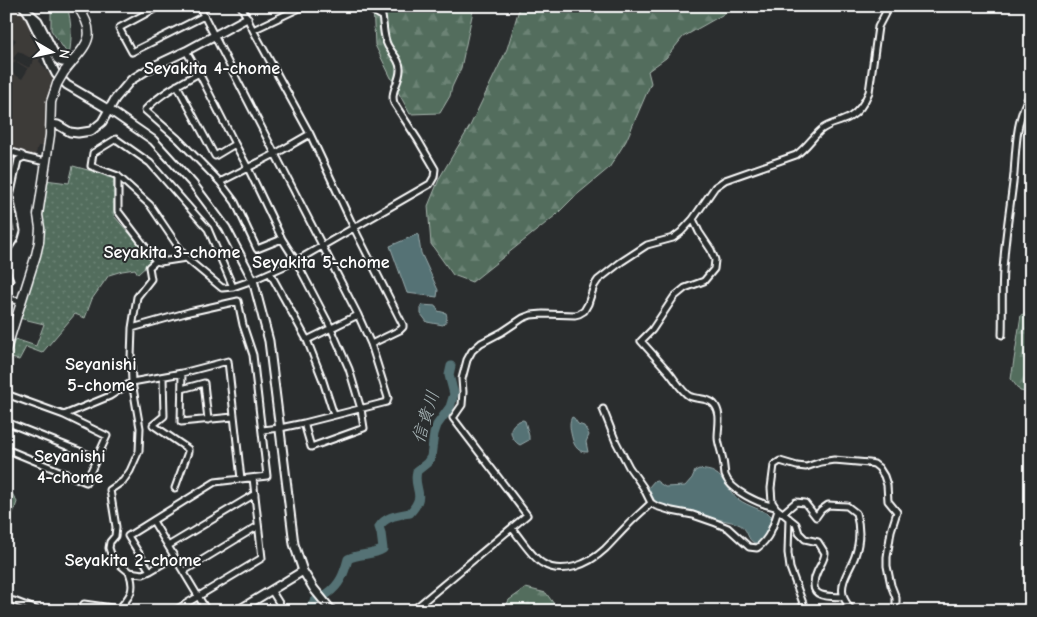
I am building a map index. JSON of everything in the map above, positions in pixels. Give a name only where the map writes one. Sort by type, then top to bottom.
[{"type":"main road","points":[[6,350],[39,242],[40,228],[38,215],[50,135],[53,93],[64,72],[85,46],[88,39],[89,30],[77,6]]},
{"type":"street","points":[[160,6],[119,28],[132,52],[204,16]]},
{"type":"street","points":[[199,6],[358,315],[371,344],[388,400],[387,402],[304,424],[262,430]]},
{"type":"street","points":[[241,6],[310,134],[354,228],[404,326],[400,330],[371,344]]},
{"type":"street","points":[[253,30],[304,6]]},
{"type":"street","points":[[233,287],[208,229],[150,164],[116,139],[94,153],[91,166],[118,176],[150,205],[186,258],[222,288],[233,287],[253,280],[296,261],[430,184],[434,177],[434,169],[392,99],[393,90],[401,68],[398,60],[386,44],[382,16],[368,6]]},
{"type":"street","points":[[412,611],[528,515],[452,418],[462,404],[462,379],[467,360],[472,351],[531,315],[575,315],[584,311],[598,280],[647,245],[673,238],[686,228],[714,187],[725,180],[796,155],[804,150],[820,130],[850,117],[857,111],[869,92],[878,28],[889,6]]},
{"type":"street","points":[[26,9],[38,21],[57,59],[66,63],[74,60]]},
{"type":"street","points":[[26,9],[56,74],[67,85],[108,109],[153,140],[193,184],[226,228],[253,280],[269,341],[294,544],[303,571],[314,590],[332,611]]},
{"type":"street","points":[[51,124],[58,125],[70,132],[85,133],[91,131],[102,122],[108,109],[131,80],[152,67],[247,18]]},
{"type":"street","points":[[186,51],[199,72],[282,239],[296,261],[331,328],[349,369],[361,409],[364,428],[311,446],[304,424]]},
{"type":"street","points":[[199,72],[177,85],[145,110],[178,138],[220,182],[235,202],[257,248],[282,239]]},
{"type":"street","points":[[177,85],[215,156],[235,144]]},
{"type":"street","points":[[1002,335],[1004,258],[1014,174],[1015,147],[1020,118],[1031,92]]},
{"type":"street","points":[[220,182],[310,134]]},
{"type":"street","points":[[6,163],[12,152],[45,162]]},
{"type":"street","points":[[6,252],[17,231],[10,197],[18,160],[24,157]]},
{"type":"street","points":[[118,176],[118,211],[156,260],[160,262],[186,258]]},
{"type":"street","points":[[693,219],[711,250],[715,260],[714,269],[704,281],[685,288],[674,297],[652,330],[640,341],[689,396],[707,399],[716,405],[719,421],[718,445],[730,484],[747,497],[779,510],[796,502],[805,504],[816,517],[828,505],[847,506],[856,513],[859,534],[855,555],[844,581],[842,594],[852,611]]},
{"type":"street","points":[[6,233],[16,234]]},
{"type":"street","points":[[156,260],[149,267],[151,279],[138,297],[132,328],[130,358],[140,428],[139,451],[123,481],[110,490],[116,527],[115,536],[110,542],[109,548],[116,562],[129,572],[143,574],[174,556]]},
{"type":"street","points":[[6,271],[10,280],[6,283]]},
{"type":"street","points":[[270,273],[307,340],[334,415]]},
{"type":"street","points":[[6,299],[21,301]]},
{"type":"street","points":[[132,328],[238,300],[243,326],[253,355],[267,476],[214,482],[128,536],[150,571]]},
{"type":"street","points":[[307,340],[358,315]]},
{"type":"street","points":[[64,414],[110,396],[132,382],[182,373],[228,360],[241,479]]},
{"type":"street","points":[[182,373],[181,422],[233,416]]},
{"type":"street","points":[[163,377],[164,416],[153,425],[188,449],[175,488]]},
{"type":"street","points":[[182,389],[204,383],[208,420]]},
{"type":"street","points":[[6,394],[64,414],[107,436],[86,482],[6,449]]},
{"type":"street","points":[[603,409],[616,442],[629,467],[643,487],[651,503],[656,506],[716,522],[728,528],[749,547],[757,548],[771,530],[779,510]]},
{"type":"street","points":[[6,422],[97,458]]},
{"type":"street","points":[[844,597],[820,595],[815,590],[815,575],[823,562],[824,553],[818,542],[806,539],[799,533],[796,524],[772,502],[771,488],[774,464],[780,461],[806,467],[834,460],[869,463],[879,468],[887,485],[888,501],[897,512],[891,531],[887,557],[887,566],[896,598],[896,611]]},
{"type":"street","points":[[174,611],[262,558],[253,478]]},
{"type":"street","points":[[168,546],[255,494]]},
{"type":"street","points":[[512,528],[539,561],[548,567],[571,568],[604,550],[651,503]]},
{"type":"street","points":[[789,518],[788,553],[790,568],[807,611]]},
{"type":"street","points":[[153,521],[207,611]]},
{"type":"street","points":[[184,571],[258,526]]},
{"type":"street","points":[[237,611],[303,571]]},
{"type":"street","points":[[79,611],[84,604],[119,609],[131,592],[133,583],[129,572]]},
{"type":"street","points":[[271,590],[284,611]]},
{"type":"street","points":[[6,600],[14,601],[40,611]]},
{"type":"shaded area","points":[[6,6],[17,6],[24,15],[41,57],[39,61],[55,81],[51,87],[48,99],[45,146],[38,146],[35,157],[10,150],[6,156],[13,124],[6,120],[6,55],[16,40],[6,33]],"holes":[[[18,51],[34,60],[29,68],[13,59]],[[15,61],[28,69],[22,79],[9,71]]]},
{"type":"green space","points":[[50,6],[67,6],[71,31],[69,56],[51,30]]},
{"type":"green space","points":[[373,6],[474,6],[461,68],[450,96],[440,113],[410,114],[375,45]]},
{"type":"green space","points":[[520,6],[738,6],[683,37],[666,58],[648,71],[651,83],[626,141],[609,168],[556,215],[472,282],[453,275],[431,244],[428,206],[440,177],[470,126],[507,49]]},
{"type":"green space","points":[[73,166],[114,177],[114,216],[151,262],[138,274],[135,269],[109,275],[92,299],[85,318],[75,314],[42,353],[26,347],[19,360],[7,357],[12,338],[36,346],[44,324],[19,318],[41,222],[45,180],[69,183]]},
{"type":"green space","points":[[1031,311],[1031,396],[1026,392],[1020,391],[1011,379],[1021,315]]},
{"type":"green space","points":[[10,490],[17,502],[6,534],[6,492]]},
{"type":"green space","points":[[526,588],[546,593],[559,611],[501,611],[509,600]]},
{"type":"water","points":[[418,234],[421,253],[438,290],[437,297],[407,293],[390,246]]},
{"type":"water","points":[[421,305],[436,306],[438,311],[446,313],[447,318],[444,324],[427,322],[421,314]]},
{"type":"water","points":[[572,417],[578,424],[584,426],[589,435],[586,442],[588,452],[581,451],[574,444],[570,427]]},
{"type":"water","points":[[525,421],[529,440],[520,445],[513,439],[511,431],[514,424]]},
{"type":"water","points":[[699,469],[715,473],[738,499],[773,517],[767,541],[754,543],[743,527],[738,524],[712,518],[690,510],[667,508],[656,503],[648,488],[655,480],[665,487],[685,486],[695,471]]},
{"type":"waterway","name":"信貴川","points":[[327,594],[341,579],[348,559],[383,549],[379,527],[382,523],[393,517],[410,513],[418,501],[417,471],[431,457],[437,425],[450,407],[454,394],[449,375],[451,366]]},
{"type":"waterway","name":"信貴川","points":[[312,611],[311,607],[315,601]]},
{"type":"district","name":"Seyakita 4-chome","points":[[212,68]]},
{"type":"district","name":"Seyakita 3-chome","points":[[172,252]]},
{"type":"district","name":"Seyakita 5-chome","points":[[321,262]]},
{"type":"district","name":"Seyanishi 5-chome","points":[[101,374]]},
{"type":"district","name":"Seyanishi 4-chome","points":[[70,466]]},
{"type":"district","name":"Seyakita 2-chome","points":[[133,560]]}]
